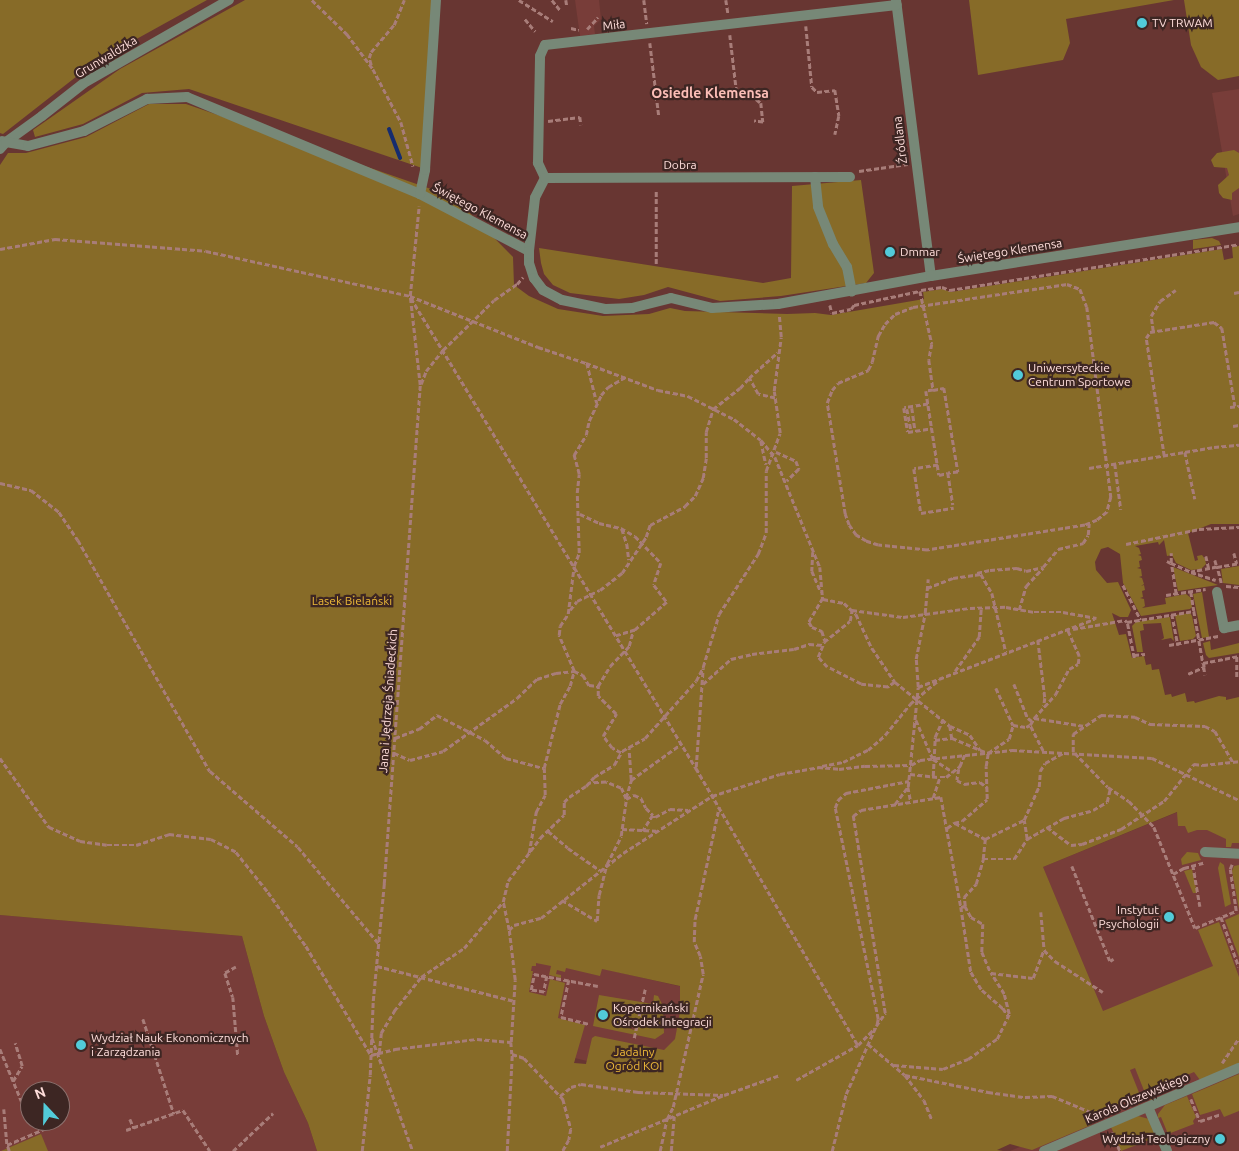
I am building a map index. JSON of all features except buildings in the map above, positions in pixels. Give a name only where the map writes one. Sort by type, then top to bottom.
[{"type":"street","name":"Grunwaldzka","points":[[2,144],[84,82],[229,0]]},
{"type":"street","points":[[420,194],[425,170],[436,0]]},
{"type":"street","name":"Miła","points":[[545,178],[538,163],[538,129],[540,56],[541,49],[548,44],[896,3]]},
{"type":"street","name":"Źródlana","points":[[896,3],[931,276]]},
{"type":"street","name":"Świętego Klemensa","points":[[2,144],[28,146],[45,142],[84,131],[147,99],[187,97],[420,194],[529,251],[531,269],[539,286],[552,296],[571,302],[615,309],[644,306],[671,298],[712,308],[778,304],[852,292],[931,276],[1239,227]]},
{"type":"street","name":"Dobra","points":[[545,178],[815,177],[852,174]]},
{"type":"street","points":[[815,177],[818,206],[833,244],[847,266],[852,292]]},
{"type":"street","points":[[529,251],[535,198],[545,178]]},
{"type":"street","points":[[1217,587],[1224,628],[1239,625]]},
{"type":"street","points":[[1205,852],[1239,854]]},
{"type":"street","name":"Karola Olszewskiego","points":[[1044,1151],[1239,1068]]},
{"type":"street","points":[[1148,1107],[1167,1151]]},
{"type":"path","points":[[312,0],[348,34],[373,68]]},
{"type":"path","points":[[404,0],[394,24],[371,52],[369,58],[401,122],[413,167]]},
{"type":"path","points":[[519,0],[553,21]]},
{"type":"path","points":[[552,0],[561,11]]},
{"type":"path","points":[[566,0],[567,6]]},
{"type":"path","points":[[644,0],[648,29]]},
{"type":"path","points":[[726,0],[728,14]]},
{"type":"path","points":[[570,28],[586,29],[598,18]]},
{"type":"path","points":[[525,19],[535,31]]},
{"type":"path","points":[[805,22],[812,86],[817,92],[835,90],[839,116],[835,134]]},
{"type":"path","points":[[730,31],[738,95],[742,99],[756,99],[761,103],[763,122],[754,121]]},
{"type":"path","points":[[650,40],[659,116]]},
{"type":"path","points":[[538,129],[548,128],[548,121],[580,117],[581,125]]},
{"type":"path","points":[[852,174],[916,163]]},
{"type":"path","points":[[656,185],[656,264]]},
{"type":"path","name":"Jana i Jędrzeja Śniadeckich","points":[[362,1151],[380,945],[420,386],[410,296],[420,194]]},
{"type":"path","points":[[0,249],[55,239],[206,250],[410,296],[538,347],[586,362],[658,390],[688,396],[734,419],[774,452],[796,460],[799,469],[787,481]]},
{"type":"path","points":[[828,296],[832,313],[851,309],[854,305],[920,290],[942,287],[950,290],[1239,244]]},
{"type":"path","points":[[420,386],[426,372],[442,350],[494,300],[517,284],[526,272]]},
{"type":"path","points":[[1067,284],[1078,287],[1087,306],[1107,466],[1110,503],[1103,516],[1089,524],[920,550],[873,544],[860,538],[852,530],[845,514],[828,399],[838,383],[868,370],[872,362],[878,336],[888,320],[904,310],[923,306],[1067,284]]},
{"type":"path","points":[[920,290],[932,344],[929,360],[933,390]]},
{"type":"path","points":[[1153,331],[1150,316],[1160,300],[1176,290]]},
{"type":"path","points":[[1234,293],[1239,292]]},
{"type":"path","points":[[410,296],[696,768],[858,1045]]},
{"type":"path","points":[[766,471],[780,433],[774,398],[780,337],[778,304]]},
{"type":"path","points":[[1164,456],[1162,427],[1146,338],[1153,331],[1214,322],[1222,328],[1235,406]]},
{"type":"path","points":[[529,853],[536,812],[545,795],[544,768],[560,704],[570,686],[574,672],[559,635],[560,626],[576,601],[590,595],[622,573],[642,543],[650,525],[685,506],[695,496],[703,478],[706,458],[706,432],[714,409],[740,388],[778,351]]},
{"type":"path","points":[[586,362],[597,403]]},
{"type":"path","points":[[568,614],[574,566],[579,553],[577,493],[579,474],[574,455],[586,435],[597,403],[608,387],[625,377]]},
{"type":"path","points":[[749,378],[758,394],[774,398]]},
{"type":"path","points":[[944,388],[958,472],[939,474],[926,391],[933,390],[944,388]]},
{"type":"path","points":[[910,413],[904,408],[928,404]]},
{"type":"path","points":[[1230,407],[1239,406]]},
{"type":"path","points":[[910,413],[911,409],[910,413],[914,429],[912,424],[910,413]]},
{"type":"path","points":[[912,424],[908,432],[932,428]]},
{"type":"path","points":[[1233,426],[1239,425]]},
{"type":"path","points":[[507,1151],[515,980],[509,930],[503,902],[508,881],[548,830],[564,815],[564,805],[569,797],[589,783],[594,776],[618,762],[620,753],[645,738],[696,681],[703,667],[719,614],[750,569],[764,540],[767,523],[766,471],[764,449],[760,439]]},
{"type":"path","points":[[1089,468],[1239,445]]},
{"type":"path","points":[[774,452],[820,568],[823,599],[809,622],[812,627],[822,631],[825,642]]},
{"type":"path","points":[[1185,452],[1195,498]]},
{"type":"path","points":[[1115,464],[1121,510]]},
{"type":"path","points":[[938,465],[914,469],[921,513],[954,506],[948,473]]},
{"type":"path","points":[[0,483],[31,490],[59,512],[78,540],[210,771],[298,847],[380,945]]},
{"type":"path","points":[[579,513],[599,524],[621,528],[642,543],[660,560],[660,569],[655,576],[654,585],[667,602],[633,631],[615,636]]},
{"type":"path","points":[[1019,610],[1026,586],[1058,549],[1083,543],[1088,535],[1089,524]]},
{"type":"path","points":[[1126,544],[1199,529],[1239,526]]},
{"type":"path","points":[[621,528],[628,544],[629,560]]},
{"type":"path","points":[[813,550],[812,571],[823,599]]},
{"type":"path","points":[[1171,553],[1176,594]]},
{"type":"path","points":[[1191,572],[1238,563],[1234,553]]},
{"type":"path","points":[[1206,556],[1209,568]]},
{"type":"path","points":[[1215,560],[1217,587]]},
{"type":"path","points":[[1166,561],[1191,572],[1217,587]]},
{"type":"path","points":[[927,588],[953,578],[990,570],[1017,568],[1026,571],[1043,567]]},
{"type":"path","points":[[976,573],[981,574],[992,593],[1006,652]]},
{"type":"path","points":[[911,802],[908,787],[918,687],[916,659],[925,614],[928,579]]},
{"type":"path","points":[[1123,585],[1141,620]]},
{"type":"path","points":[[1166,595],[1217,587],[1239,587]]},
{"type":"path","points":[[1169,592],[1175,590]]},
{"type":"path","points":[[1191,592],[1205,675]]},
{"type":"path","points":[[823,599],[844,602],[852,610],[872,648],[895,682],[950,726],[970,735],[980,750]]},
{"type":"path","points":[[852,610],[903,617],[994,607],[1034,612],[1062,612],[1096,618],[918,687]]},
{"type":"path","points":[[954,673],[979,637],[981,608]]},
{"type":"path","points":[[852,610],[850,621],[825,642],[818,657],[827,666],[862,684],[888,687],[895,682]]},
{"type":"path","points":[[1066,630],[1194,611]]},
{"type":"path","points":[[1172,614],[1178,645]]},
{"type":"path","points":[[1127,622],[1134,656],[1145,654]]},
{"type":"path","points":[[1169,645],[1218,638],[1224,628]]},
{"type":"path","points":[[1013,725],[1026,727],[1030,725],[1033,719],[1055,695],[1069,669],[1078,664],[1079,656],[1066,630]]},
{"type":"path","points":[[620,753],[612,748],[603,736],[616,714],[598,696],[598,686],[610,666],[624,652],[631,641],[633,631]]},
{"type":"path","points":[[1038,640],[1045,698],[1043,708]]},
{"type":"path","points":[[703,684],[731,659],[794,650],[809,644],[823,645]]},
{"type":"path","points":[[1188,674],[1204,665],[1238,657],[1238,677]]},
{"type":"path","points":[[696,768],[703,667]]},
{"type":"path","points":[[394,753],[410,760],[443,751],[517,698],[537,679],[556,673],[574,672],[582,675],[589,685],[598,686]]},
{"type":"path","points":[[509,930],[514,925],[541,918],[607,864],[712,796],[780,774],[842,762],[868,750],[885,735],[910,704],[941,678]]},
{"type":"path","points":[[1014,684],[1028,718],[1084,726]]},
{"type":"path","points":[[988,753],[1009,739],[1013,725],[996,688]]},
{"type":"path","points":[[395,738],[420,729],[438,715],[485,740],[506,758],[544,768]]},
{"type":"path","points":[[1227,862],[1233,862],[1230,869],[1236,911],[1195,928],[1154,827],[1129,800],[1110,789],[1074,752],[1073,734],[1101,715],[1135,718],[1150,724],[1204,726],[1215,731],[1233,762]]},
{"type":"path","points":[[915,718],[933,758],[954,772]]},
{"type":"path","points":[[932,776],[935,740],[942,719]]},
{"type":"path","points":[[1030,725],[1044,751]]},
{"type":"path","points":[[950,726],[952,738]]},
{"type":"path","points":[[935,740],[952,738],[988,753]]},
{"type":"path","points":[[631,780],[681,744]]},
{"type":"path","points":[[562,900],[597,921],[599,895],[607,864],[621,836],[626,799],[631,780],[629,748]]},
{"type":"path","points":[[818,767],[839,769],[864,766],[911,765],[920,760],[933,758],[1012,750],[1074,752],[1152,758],[1239,800]]},
{"type":"path","points":[[1027,839],[1024,820],[1039,787],[1040,771],[1045,763],[1064,752]]},
{"type":"path","points":[[947,828],[962,821],[987,799],[988,753]]},
{"type":"path","points":[[910,774],[946,777],[960,766],[966,755]]},
{"type":"path","points":[[0,758],[49,827],[80,841],[106,845],[136,845],[169,834],[211,839],[236,852],[268,892],[306,946],[371,1055],[395,1049],[477,1039],[511,1042]]},
{"type":"path","points":[[1047,828],[1071,845],[1082,844],[1121,830],[1164,801],[1194,764],[1204,766],[1239,761]]},
{"type":"path","points":[[960,766],[957,780],[964,784],[980,782],[987,786]]},
{"type":"path","points":[[933,798],[940,776]]},
{"type":"path","points":[[832,1151],[846,1094],[878,1019],[835,808],[838,800],[846,793],[909,781]]},
{"type":"path","points":[[589,783],[606,782],[621,788],[626,799]]},
{"type":"path","points":[[894,805],[908,787]]},
{"type":"path","points":[[983,859],[1014,859],[1027,839],[1064,818],[1093,810],[1107,802],[1110,789]]},
{"type":"path","points":[[626,799],[634,795],[641,798],[646,808],[653,815],[652,817]]},
{"type":"path","points":[[796,1080],[858,1045],[886,1013],[853,816],[861,810],[941,797],[971,972],[982,990],[1003,1008],[1008,1016]]},
{"type":"path","points":[[660,1151],[667,1119],[674,1106],[703,974],[700,956],[694,942],[695,919],[719,807]]},
{"type":"path","points":[[643,831],[652,817],[670,810],[690,810]]},
{"type":"path","points":[[986,839],[1024,820]]},
{"type":"path","points":[[955,823],[986,839]]},
{"type":"path","points":[[622,829],[656,831]]},
{"type":"path","points":[[548,830],[568,848],[600,870]]},
{"type":"path","points":[[894,1065],[943,1069],[968,1059],[998,1039],[1008,1016],[1004,994],[991,973],[982,952],[983,924],[971,917],[965,906],[964,897],[976,884],[986,839]]},
{"type":"path","points":[[1173,874],[1193,865],[1207,862]]},
{"type":"path","points":[[1193,865],[1200,906]]},
{"type":"path","points":[[1072,866],[1110,961],[1113,960]]},
{"type":"path","points":[[378,1053],[381,1034],[422,977],[464,948],[503,902]]},
{"type":"path","points":[[961,907],[965,906]]},
{"type":"path","points":[[991,973],[1034,978],[1044,950],[1041,912]]},
{"type":"path","points":[[1221,917],[1239,968]]},
{"type":"path","points":[[1044,950],[1055,961],[1103,992]]},
{"type":"path","points":[[378,966],[514,1000]]},
{"type":"path","points":[[236,967],[225,973],[233,997],[238,1056]]},
{"type":"path","points":[[547,976],[544,992],[531,990],[534,974],[547,976],[569,980],[598,986]]},
{"type":"path","points":[[569,980],[561,1017],[589,1024]]},
{"type":"path","points":[[634,1038],[645,989]]},
{"type":"path","points":[[143,1019],[174,1114]]},
{"type":"path","points":[[371,1037],[413,1151]]},
{"type":"path","points":[[1210,1080],[1239,1038]]},
{"type":"path","points":[[14,1081],[22,1066],[15,1043]]},
{"type":"path","points":[[868,1044],[905,1075],[924,1100],[932,1120]]},
{"type":"path","points":[[0,1049],[20,1097]]},
{"type":"path","points":[[512,1054],[524,1058],[560,1096],[567,1111],[571,1129],[562,1151]]},
{"type":"path","points":[[600,1147],[724,1095],[780,1075]]},
{"type":"path","points":[[905,1075],[988,1092],[1025,1097],[1052,1096],[1112,1122],[1120,1151]]},
{"type":"path","points":[[560,1096],[571,1087],[581,1084],[638,1092],[724,1095]]},
{"type":"path","points":[[1187,1090],[1200,1121],[1221,1114]]},
{"type":"path","points":[[4,1110],[9,1151]]},
{"type":"path","points":[[126,1130],[183,1110],[210,1151]]},
{"type":"path","points":[[233,1151],[273,1113]]},
{"type":"path","points":[[671,1151],[674,1116]]},
{"type":"path","points":[[130,1119],[134,1128]]},
{"type":"path","points":[[7,1145],[39,1131]]},
{"type":"shaded area","points":[[575,0],[599,0],[601,19],[594,26],[595,34],[580,36]]},
{"type":"shaded area","points":[[1239,89],[1239,214],[1233,216],[1212,93]]},
{"type":"shaded area","points":[[1178,812],[1239,813],[1239,1151],[1010,1151],[1077,1124],[982,892]]},
{"type":"shaded area","points":[[0,915],[242,936],[264,1016],[284,1072],[308,1123],[317,1151],[0,1151]]},
{"type":"shaded area","name":"Kopernikański Ośrodek Integracji","points":[[521,950],[696,990],[674,1084],[586,1065],[587,1061],[575,1058],[574,1063],[519,1050]]},
{"type":"green space","points":[[0,0],[207,0],[95,62],[3,134],[0,133]]},
{"type":"green space","points":[[245,0],[438,0],[422,168],[189,89],[142,93],[83,124],[35,137],[33,130],[120,69]]},
{"type":"green space","points":[[969,0],[1174,0],[1066,19],[1070,43],[1063,60],[978,75]]},
{"type":"green space","points":[[1184,0],[1239,0],[1239,76],[1218,80],[1201,67],[1191,45]]},
{"type":"green space","name":"Lasek Bielański","points":[[149,104],[186,104],[454,197],[513,257],[514,285],[529,296],[558,309],[603,316],[649,314],[670,308],[685,311],[815,313],[831,315],[924,299],[923,292],[942,289],[951,292],[1222,249],[1224,260],[1233,258],[1232,247],[1239,246],[1239,524],[1211,524],[1188,533],[1195,561],[1198,560],[1197,556],[1202,555],[1205,559],[1206,564],[1201,569],[1191,570],[1176,563],[1172,555],[1167,556],[1164,540],[1159,545],[1158,542],[1135,546],[1139,548],[1141,554],[1138,555],[1141,556],[1142,560],[1139,561],[1140,567],[1137,568],[1141,569],[1142,576],[1139,577],[1142,578],[1144,584],[1141,586],[1144,585],[1145,590],[1142,591],[1143,597],[1140,598],[1144,599],[1145,606],[1142,608],[1166,604],[1165,598],[1186,594],[1191,598],[1192,607],[1190,609],[1141,616],[1123,583],[1120,554],[1108,547],[1101,549],[1095,562],[1096,570],[1107,583],[1118,582],[1131,610],[1128,617],[1120,617],[1112,613],[1119,635],[1126,634],[1132,658],[1144,656],[1146,665],[1151,664],[1152,670],[1159,669],[1165,695],[1171,694],[1172,697],[1185,693],[1187,702],[1194,701],[1195,703],[1219,696],[1226,697],[1226,700],[1239,697],[1239,843],[1232,843],[1231,847],[1226,847],[1226,839],[1207,830],[1197,830],[1188,833],[1185,826],[1178,826],[1177,812],[1043,867],[1103,1011],[1213,966],[1198,930],[1219,922],[1239,977],[1239,1063],[1200,1080],[1194,1072],[1152,1090],[1154,1097],[1152,1100],[1147,1098],[1135,1068],[1130,1070],[1142,1100],[1139,1105],[1133,1098],[1088,1117],[1091,1125],[1032,1150],[1010,1144],[997,1150],[1003,1151],[317,1151],[308,1123],[284,1072],[264,1016],[242,936],[0,915],[0,165],[8,153],[26,153],[86,137]],"holes":[[[536,963],[551,966],[549,975],[561,978],[561,975],[556,974],[557,970],[565,972],[566,968],[600,976],[602,969],[680,986],[680,1012],[675,1039],[664,1050],[595,1036],[592,1038],[586,1064],[574,1063],[585,1025],[558,1018],[565,983],[550,979],[546,996],[529,992],[533,971],[531,971],[532,966],[536,966]]]},
{"type":"green space","points":[[1234,150],[1239,153],[1239,188],[1232,193],[1232,200],[1223,198],[1219,193],[1218,185],[1229,175],[1227,168],[1214,167],[1211,160],[1217,153]]},
{"type":"green space","points":[[861,180],[874,273],[866,283],[781,296],[720,301],[668,287],[644,295],[619,299],[570,293],[553,285],[544,274],[539,248],[763,283],[791,278],[792,186]]},
{"type":"green space","points":[[1212,238],[1219,241],[1221,245],[1193,249],[1193,240]]},
{"type":"green space","points":[[1239,566],[1239,585],[1223,583],[1221,569]]},
{"type":"green space","points":[[1173,567],[1218,585],[1178,591]]},
{"type":"green space","points":[[1202,592],[1209,637],[1202,638],[1193,594]]},
{"type":"green space","points":[[1190,613],[1196,636],[1193,639],[1180,641],[1175,615]]},
{"type":"green space","points":[[1170,617],[1174,641],[1171,638],[1161,640],[1164,638],[1161,623],[1143,624],[1144,630],[1140,631],[1143,652],[1137,652],[1132,626],[1136,622]]},
{"type":"green space","points":[[1210,641],[1211,650],[1239,643],[1239,653],[1209,658],[1206,655],[1203,643]]},
{"type":"green space","points":[[1187,852],[1198,853],[1201,860],[1182,865],[1181,859]]},
{"type":"green space","points":[[1220,862],[1224,865],[1231,904],[1225,907],[1218,868]]},
{"type":"green space","points":[[1239,865],[1239,909],[1232,871],[1234,866]]},
{"type":"green space","points":[[1192,869],[1197,893],[1193,893],[1184,871]]},
{"type":"green space","points":[[1239,914],[1239,957],[1225,920]]},
{"type":"green space","points":[[599,995],[653,1004],[654,995],[658,996],[663,1006],[664,1033],[655,1039],[593,1026]],"holes":[[[621,1019],[636,1021],[634,1030],[619,1024]]]},
{"type":"green space","points":[[1239,1074],[1239,1111],[1224,1117],[1220,1109],[1200,1115],[1192,1094]]},
{"type":"green space","points":[[1187,1096],[1196,1117],[1193,1121],[1194,1124],[1168,1134],[1161,1117],[1158,1118],[1158,1114],[1165,1105]]},
{"type":"green space","points":[[1138,1116],[1149,1119],[1157,1137],[1121,1151],[1111,1127]]},
{"type":"green space","points":[[41,1134],[48,1151],[1,1151]]},
{"type":"waterway","points":[[389,129],[400,158]]},
{"type":"place","name":"TV TRWAM","points":[[1142,23]]},
{"type":"place","name":"Dmmar","points":[[890,252]]},
{"type":"place","name":"Uniwersyteckie Centrum Sportowe","points":[[1018,375]]},
{"type":"place","name":"Instytut Psychologii","points":[[1169,917]]},
{"type":"place","name":"Kopernikański Ośrodek Integracji","points":[[603,1015]]},
{"type":"place","name":"Wydział Nauk Ekonomicznych i Zarządzania","points":[[81,1045]]},
{"type":"place","name":"Wydział Teologiczny","points":[[1220,1139]]},
{"type":"district","name":"Osiedle Klemensa","points":[[710,93]]},
{"type":"park label","name":"Jadalny Ogród KOI","points":[[634,1059]]}]
